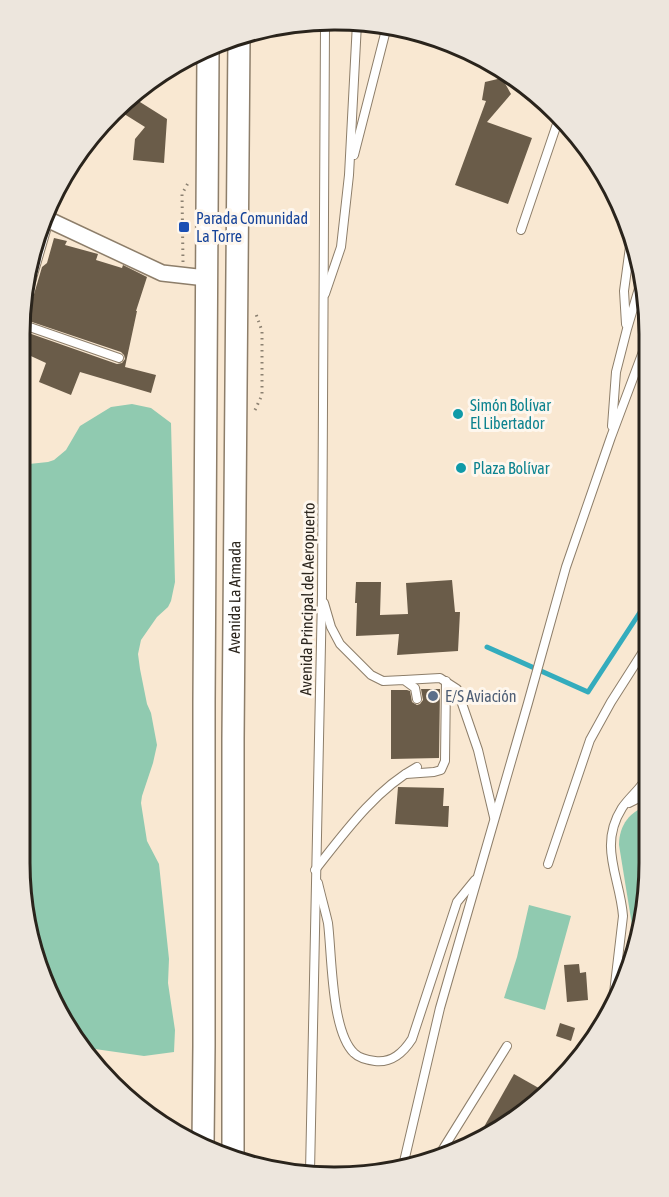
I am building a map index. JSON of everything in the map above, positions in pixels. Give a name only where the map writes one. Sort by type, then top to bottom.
[{"type":"main road","name":"Avenida La Armada","points":[[233,1150],[233,726],[239,45]]},
{"type":"main road","name":"Avenida La Armada","points":[[203,1137],[208,57]]},
{"type":"street","points":[[52,221],[162,273],[206,278]]},
{"type":"lane","name":"Avenida Principal del Aeropuerto","points":[[310,1166],[322,595],[325,30]]},
{"type":"lane","points":[[323,301],[341,247],[349,176],[357,31]]},
{"type":"lane","points":[[349,176],[385,35]]},
{"type":"lane","points":[[521,230],[556,126]]},
{"type":"lane","points":[[627,329],[624,291],[629,255]]},
{"type":"lane","points":[[611,437],[616,372],[636,298]]},
{"type":"lane","points":[[30,327],[119,358]]},
{"type":"lane","points":[[405,1159],[440,1008],[566,567],[639,362]]},
{"type":"lane","points":[[322,595],[331,627],[340,644],[371,675],[383,681],[440,678],[457,689],[478,750],[494,819]]},
{"type":"lane","points":[[548,864],[590,740],[639,658]]},
{"type":"lane","points":[[404,680],[415,688],[417,699]]},
{"type":"lane","points":[[404,774],[441,770],[445,761],[446,681]]},
{"type":"lane","points":[[417,767],[393,782],[345,831],[315,870],[327,923],[339,1021],[349,1047],[356,1055],[366,1060],[388,1060],[399,1056],[406,1048],[412,1039],[457,902],[477,877]]},
{"type":"lane","points":[[615,980],[623,916],[622,902],[611,862],[610,845],[613,828],[622,807],[639,789]]},
{"type":"lane","points":[[622,807],[639,798]]},
{"type":"lane","points":[[445,1146],[507,1046]]},
{"type":"green space","points":[[132,404],[151,408],[171,423],[175,582],[168,607],[157,617],[141,640],[138,654],[157,745],[141,803],[147,841],[159,864],[169,959],[168,983],[175,1030],[174,1052],[144,1056],[94,1049],[81,1032],[61,997],[46,960],[36,922],[31,882],[30,464],[54,460],[66,450],[80,426],[111,407]]},
{"type":"green space","points":[[639,810],[639,862],[632,925],[619,845],[623,825]]},
{"type":"green space","points":[[529,905],[571,916],[545,1010],[504,998],[517,957]]},
{"type":"building","points":[[500,79],[511,94],[487,122],[532,138],[508,204],[455,185],[486,101],[482,100],[485,82]]},
{"type":"building","points":[[139,102],[167,119],[164,163],[133,160],[135,139],[145,127],[125,114]]},
{"type":"building","points":[[54,238],[67,241],[65,245],[98,254],[96,260],[122,268],[123,265],[147,277],[136,311],[125,367],[156,375],[151,393],[80,372],[71,395],[39,382],[46,363],[30,356],[30,334],[117,364],[122,363],[125,359],[121,352],[31,322],[33,299],[42,267],[47,263]]},
{"type":"building","points":[[452,580],[455,612],[460,612],[458,651],[397,655],[399,634],[356,636],[356,582],[381,582],[380,615],[408,614],[406,583]]},
{"type":"building","points":[[421,689],[440,689],[439,758],[391,759],[391,690],[410,691],[412,702],[417,705],[423,700]]},
{"type":"building","points":[[398,787],[444,788],[443,806],[449,806],[448,827],[395,824]]},
{"type":"building","points":[[579,964],[580,973],[586,972],[588,1000],[567,1002],[564,965]]},
{"type":"building","points":[[560,1023],[575,1028],[571,1041],[556,1036]]},
{"type":"building","points":[[514,1074],[539,1088],[504,1116],[483,1128]]},
{"type":"waterway","points":[[487,647],[588,692],[639,614]]},
{"type":"place","name":"Parada Comunidad La Torre","points":[[184,227]]},
{"type":"place","name":"Simón Bolívar El Libertador","points":[[458,414]]},
{"type":"place","name":"Plaza Bolívar","points":[[461,468]]},
{"type":"place","name":"E/S Aviación","points":[[433,696]]}]
